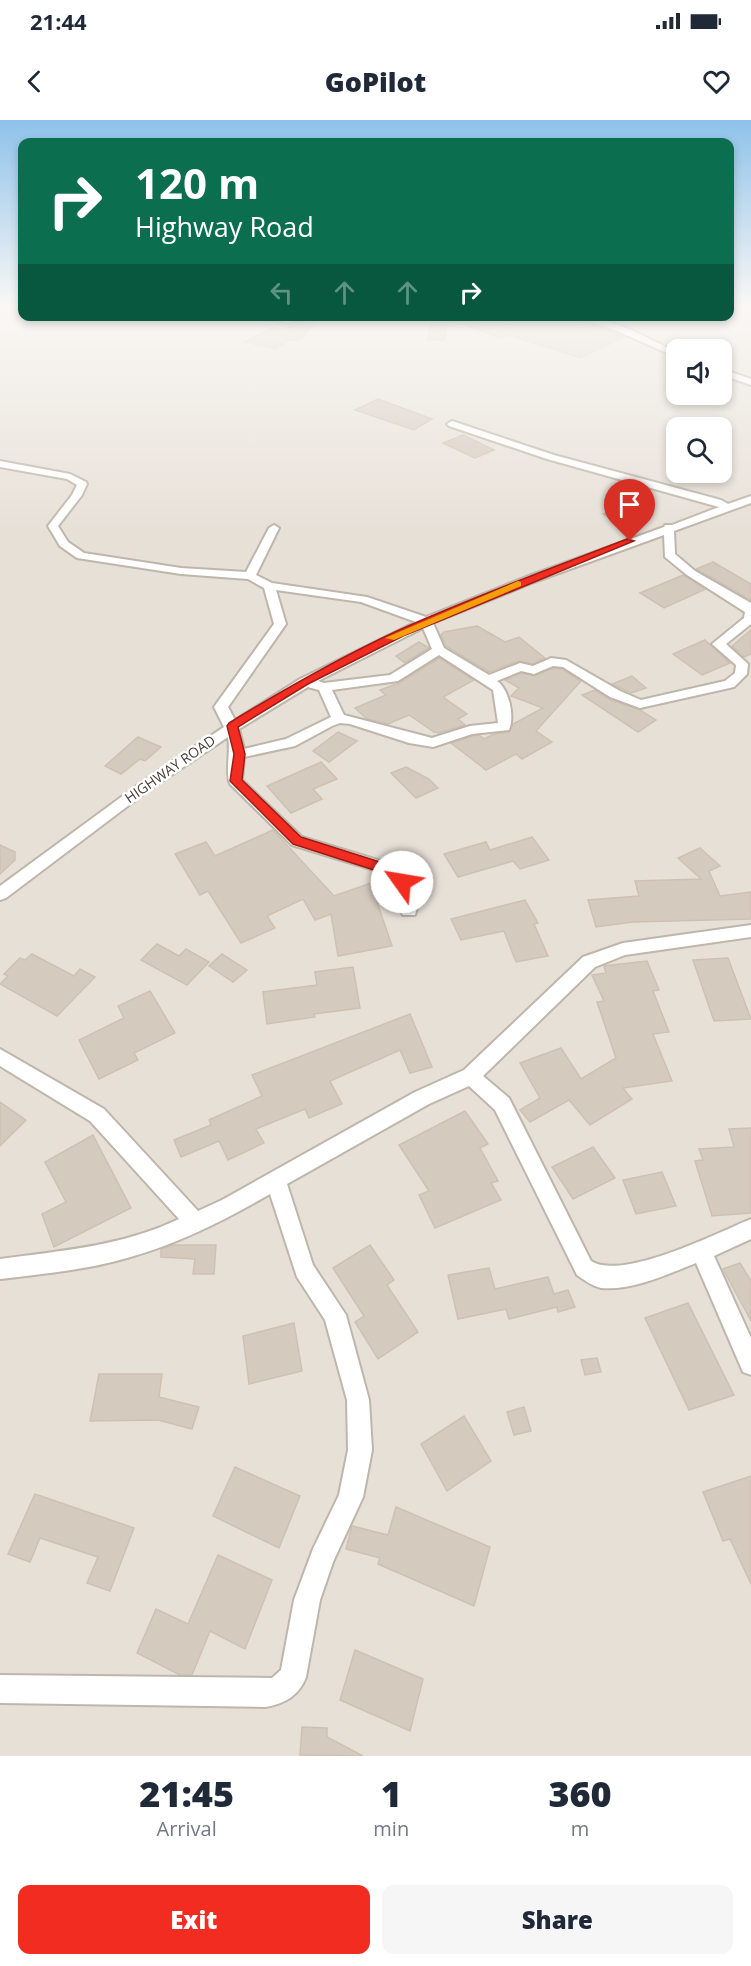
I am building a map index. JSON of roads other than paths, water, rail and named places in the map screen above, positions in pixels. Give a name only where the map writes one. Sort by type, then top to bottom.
[{"type":"street","points":[[453,424],[490,438],[625,478],[717,502],[727,508]]},
{"type":"street","points":[[0,464],[70,477],[82,484],[80,494],[61,512],[53,526],[64,544],[81,556],[181,571],[250,576],[269,586],[363,599],[427,622],[440,650],[500,688],[505,717],[504,727],[498,729],[470,730],[434,743],[414,740],[351,720],[339,719],[290,743],[239,754]]},
{"type":"street","name":"HIGHWAY ROAD","points":[[0,894],[103,815],[232,726],[305,682],[427,622],[590,555],[751,499]]},
{"type":"street","points":[[489,680],[520,667],[534,670],[551,662],[559,662],[627,701],[640,704],[729,684],[741,674],[742,664],[718,644],[750,619],[751,612],[747,606],[691,573],[669,555],[669,527]]},
{"type":"street","points":[[250,576],[274,528]]},
{"type":"street","points":[[269,586],[279,624],[268,646],[238,681],[221,706],[232,726],[239,754],[236,781],[297,841],[379,866],[402,882],[413,894],[409,911]]},
{"type":"street","points":[[305,682],[324,687],[393,678],[440,650]]},
{"type":"street","points":[[324,687],[339,719]]},
{"type":"street","points":[[0,1269],[58,1262],[126,1249],[171,1235],[195,1221],[229,1207],[422,1098],[471,1076],[590,962],[623,949],[751,931]]},
{"type":"street","points":[[0,1057],[97,1115],[195,1221]]},
{"type":"street","points":[[471,1076],[502,1104],[584,1268],[599,1277],[621,1277],[701,1251],[751,1229]]},
{"type":"street","points":[[0,1689],[265,1693],[278,1691],[293,1677],[308,1600],[322,1558],[351,1497],[360,1450],[358,1400],[335,1315],[304,1270],[276,1181]]},
{"type":"street","points":[[701,1251],[751,1364]]}]
